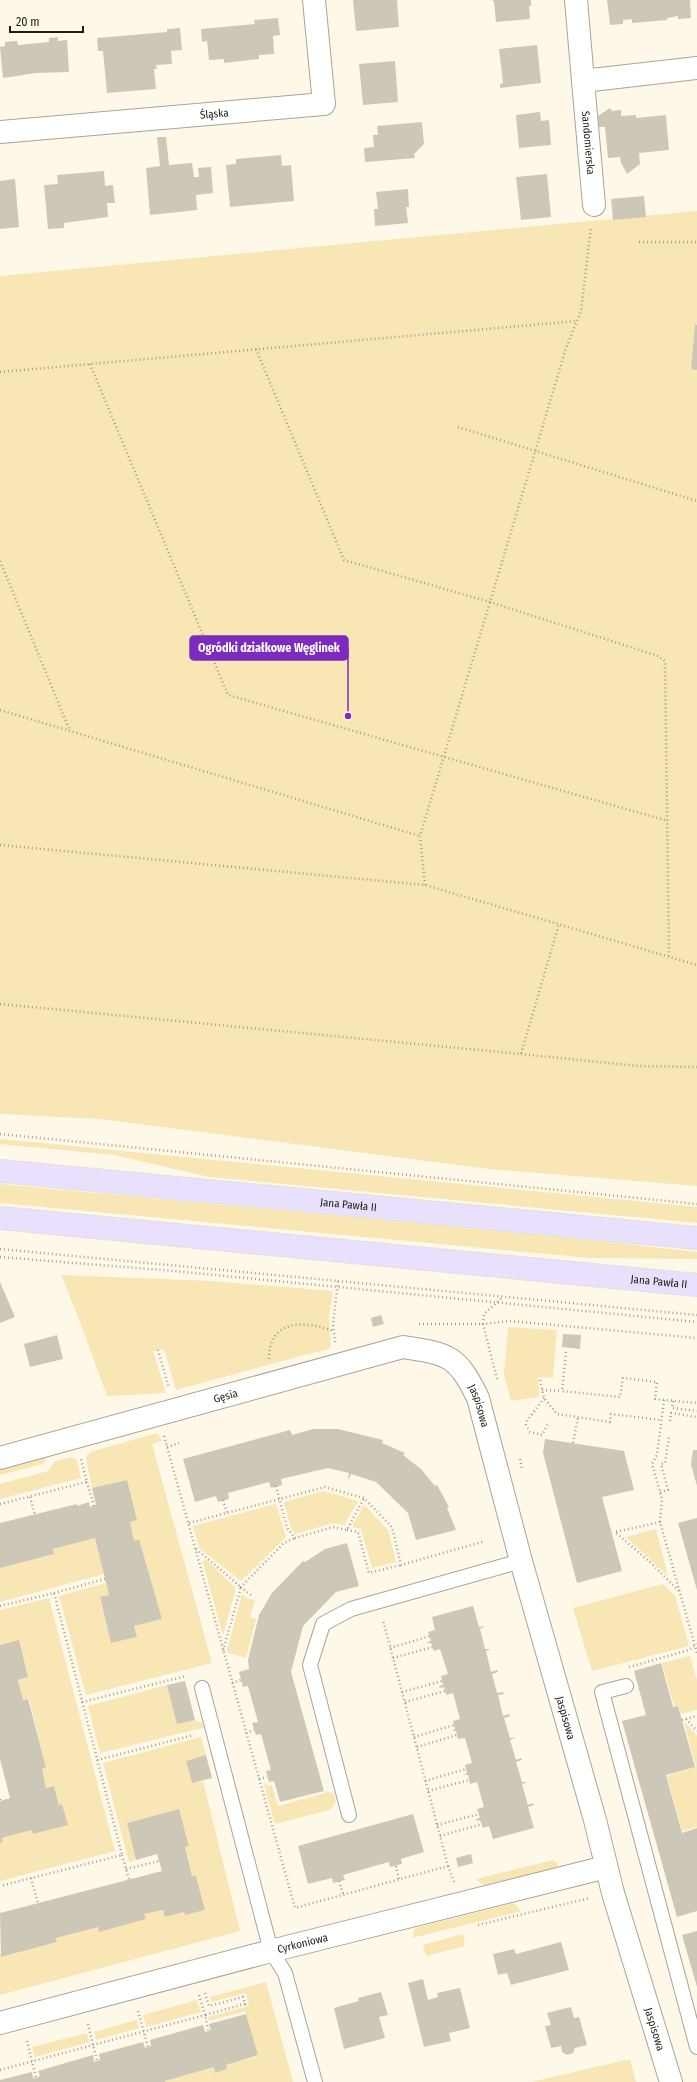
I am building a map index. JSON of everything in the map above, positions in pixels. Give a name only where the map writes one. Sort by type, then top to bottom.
[{"type":"main road","name":"Jana Pawła II","points":[[0,1171],[697,1238]]},
{"type":"main road","name":"Jana Pawła II","points":[[0,1218],[697,1285]]},
{"type":"street","name":"Śląska","points":[[0,132],[324,104],[314,0]]},
{"type":"street","name":"Sandomierska","points":[[576,0],[594,205]]},
{"type":"street","points":[[583,80],[697,68]]},
{"type":"street","name":"Gęsia","points":[[0,1458],[403,1347],[432,1352],[452,1360]]},
{"type":"street","name":"Jaspisowa","points":[[452,1360],[466,1374],[478,1398],[521,1561],[595,1820],[612,1893],[671,2082]]},
{"type":"street","name":"Cyrkoniowa","points":[[0,2023],[271,1951],[606,1867]]},
{"type":"lane","points":[[349,1815],[310,1665],[323,1624],[351,1609],[521,1561]]},
{"type":"lane","points":[[626,1686],[602,1692],[697,2048]]},
{"type":"lane","points":[[202,1688],[271,1951],[285,1973],[315,2082]]},
{"type":"path","points":[[425,885],[420,836],[566,348],[581,311],[594,205]]},
{"type":"path","points":[[639,242],[697,242]]},
{"type":"path","points":[[0,372],[577,321]]},
{"type":"path","points":[[256,350],[344,560],[490,602],[658,656],[665,661],[669,956]]},
{"type":"path","points":[[90,364],[228,695],[444,756],[668,822]]},
{"type":"path","points":[[458,427],[697,501]]},
{"type":"path","points":[[0,560],[70,731]]},
{"type":"path","points":[[0,710],[420,836]]},
{"type":"path","points":[[0,845],[425,885],[697,964]]},
{"type":"path","points":[[521,1054],[559,924]]},
{"type":"path","points":[[0,1004],[638,1066],[697,1067]]},
{"type":"path","points":[[0,1134],[697,1204]]},
{"type":"path","points":[[0,1249],[697,1315]]},
{"type":"path","points":[[0,1257],[174,1271],[495,1304],[697,1322]]},
{"type":"path","points":[[335,1344],[333,1331],[338,1281]]},
{"type":"path","points":[[498,1384],[483,1324],[484,1314],[502,1297]]},
{"type":"path","points":[[414,1324],[483,1324],[510,1321],[697,1338]]},
{"type":"path","points":[[269,1363],[272,1341],[282,1330],[296,1324],[304,1323],[320,1326],[333,1331]]},
{"type":"path","points":[[158,1350],[171,1395]]},
{"type":"path","points":[[562,1391],[566,1352]]},
{"type":"path","points":[[542,1390],[620,1397],[622,1378],[657,1382],[655,1399],[697,1403]]},
{"type":"path","points":[[540,1380],[544,1398],[557,1414],[610,1422],[611,1414],[661,1420]]},
{"type":"path","points":[[544,1398],[527,1421],[526,1425],[530,1432],[542,1435],[548,1424]]},
{"type":"path","points":[[664,1400],[657,1456],[652,1464],[662,1499],[660,1522],[696,1645],[697,1654]]},
{"type":"path","points":[[673,1401],[672,1408],[697,1411]]},
{"type":"path","points":[[670,1421],[671,1413],[697,1416]]},
{"type":"path","points":[[573,1443],[578,1417]]},
{"type":"path","points":[[163,1434],[295,1908],[448,1866]]},
{"type":"path","points":[[660,1492],[668,1490],[661,1464],[665,1463],[669,1436]]},
{"type":"path","points":[[167,1447],[179,1443]]},
{"type":"path","points":[[519,1453],[523,1467],[521,1473]]},
{"type":"path","points":[[81,1460],[94,1506]]},
{"type":"path","points":[[0,1504],[87,1482]]},
{"type":"path","points":[[276,1486],[287,1528],[295,1538]]},
{"type":"path","points":[[189,1523],[325,1487],[364,1498],[392,1527],[401,1565]]},
{"type":"path","points":[[30,1497],[35,1514]]},
{"type":"path","points":[[347,1530],[364,1498]]},
{"type":"path","points":[[223,1500],[227,1514]]},
{"type":"path","points":[[660,1522],[615,1532],[652,1564],[680,1592]]},
{"type":"path","points":[[223,1651],[241,1587],[284,1543],[295,1538],[333,1526],[358,1532],[369,1573],[485,1541]]},
{"type":"path","points":[[195,1548],[252,1595]]},
{"type":"path","points":[[0,1606],[105,1579]]},
{"type":"path","points":[[54,1593],[129,1879]]},
{"type":"path","points":[[381,1616],[448,1866],[452,1876]]},
{"type":"path","points":[[390,1648],[430,1636]]},
{"type":"path","points":[[628,1667],[689,1650],[696,1645]]},
{"type":"path","points":[[393,1658],[433,1647]]},
{"type":"path","points":[[82,1702],[186,1675],[202,1688]]},
{"type":"path","points":[[232,1683],[241,1680]]},
{"type":"path","points":[[402,1692],[442,1681]]},
{"type":"path","points":[[405,1702],[445,1691]]},
{"type":"path","points":[[682,1720],[697,1716]]},
{"type":"path","points":[[686,1719],[697,1731]]},
{"type":"path","points":[[414,1737],[454,1725]]},
{"type":"path","points":[[97,1760],[213,1730]]},
{"type":"path","points":[[246,1732],[254,1730]]},
{"type":"path","points":[[417,1747],[457,1735]]},
{"type":"path","points":[[426,1781],[466,1769]]},
{"type":"path","points":[[259,1779],[267,1777]]},
{"type":"path","points":[[428,1791],[469,1780]]},
{"type":"path","points":[[438,1826],[479,1814]]},
{"type":"path","points":[[440,1836],[482,1824]]},
{"type":"path","points":[[0,1886],[122,1855]]},
{"type":"path","points":[[126,1869],[159,1861]]},
{"type":"path","points":[[396,1866],[399,1879]]},
{"type":"path","points":[[31,1878],[38,1903]]},
{"type":"path","points":[[339,1881],[343,1894]]},
{"type":"path","points":[[477,1926],[612,1893]]},
{"type":"path","points":[[191,1997],[212,1991]]},
{"type":"path","points":[[0,2070],[246,2004],[243,1997],[209,2006],[205,1993]]},
{"type":"path","points":[[199,1995],[208,2030]]},
{"type":"path","points":[[131,2013],[146,2009]]},
{"type":"path","points":[[138,2011],[148,2047]]},
{"type":"path","points":[[80,2026],[95,2022]]},
{"type":"path","points":[[88,2024],[97,2061]]},
{"type":"path","points":[[20,2042],[34,2038]]},
{"type":"path","points":[[27,2040],[36,2078]]},
{"type":"shaded area","points":[[697,211],[697,1186],[489,1169],[100,1119],[0,1114],[0,276]]},
{"type":"shaded area","points":[[0,1139],[697,1207],[697,1223],[209,1177],[114,1155],[0,1144]]},
{"type":"shaded area","points":[[0,1184],[530,1233],[697,1252],[697,1259],[590,1258],[0,1203]]},
{"type":"shaded area","points":[[61,1275],[212,1281],[333,1291],[329,1316],[331,1348],[176,1390],[164,1349],[153,1351],[166,1393],[107,1396]]},
{"type":"shaded area","points":[[508,1327],[557,1330],[553,1378],[538,1377],[539,1397],[511,1401],[504,1375]]},
{"type":"shaded area","points":[[157,1433],[162,1441],[152,1444],[212,1663],[86,1695],[59,1596],[106,1583],[109,1595],[100,1598],[111,1643],[137,1637],[134,1626],[162,1619],[139,1539],[134,1541],[130,1522],[137,1520],[127,1480],[92,1488],[86,1458],[90,1452]]},
{"type":"shaded area","points":[[49,1454],[43,1464],[0,1475],[0,1468]]},
{"type":"shaded area","points":[[72,1457],[77,1460],[81,1478],[0,1499],[0,1484],[48,1471],[55,1461]]},
{"type":"shaded area","points":[[323,1491],[358,1501],[344,1525],[333,1523],[295,1534],[291,1528],[284,1502]]},
{"type":"shaded area","points":[[276,1504],[286,1537],[241,1581],[199,1548],[193,1526]]},
{"type":"shaded area","points":[[364,1505],[388,1530],[396,1562],[372,1568],[361,1529],[352,1527]]},
{"type":"shaded area","points":[[656,1529],[668,1576],[626,1537]]},
{"type":"shaded area","points":[[95,1538],[104,1574],[0,1602],[0,1568],[54,1554],[53,1549]]},
{"type":"shaded area","points":[[205,1559],[236,1588],[223,1636],[203,1562]]},
{"type":"shaded area","points":[[663,1584],[675,1596],[689,1646],[592,1671],[573,1608]]},
{"type":"shaded area","points":[[242,1594],[248,1599],[255,1600],[250,1617],[256,1619],[246,1658],[228,1653],[227,1650]]},
{"type":"shaded area","points":[[49,1598],[115,1851],[0,1881],[0,1843],[3,1842],[2,1838],[31,1830],[33,1834],[68,1825],[62,1804],[59,1805],[54,1786],[46,1788],[42,1769],[46,1767],[29,1699],[23,1700],[18,1680],[28,1677],[19,1641],[0,1645],[0,1610]]},
{"type":"shaded area","points":[[690,1656],[697,1680],[697,1710],[681,1714],[678,1705],[674,1706],[662,1663]]},
{"type":"shaded area","points":[[167,1685],[177,1724],[196,1721],[206,1727],[100,1753],[88,1706]]},
{"type":"shaded area","points":[[684,1723],[686,1723],[697,1736],[697,1827],[682,1831],[667,1776],[696,1767]]},
{"type":"shaded area","points":[[201,1737],[206,1755],[186,1761],[192,1783],[203,1781],[240,1931],[0,1995],[0,1952],[2,1957],[57,1942],[56,1938],[98,1927],[100,1931],[145,1919],[144,1914],[163,1910],[165,1917],[184,1912],[185,1915],[205,1910],[196,1876],[192,1876],[185,1847],[189,1845],[179,1809],[127,1823],[136,1860],[129,1862],[103,1763]]},
{"type":"shaded area","points":[[266,1783],[267,1786],[272,1785],[278,1806],[326,1793],[325,1791],[334,1793],[336,1802],[330,1810],[275,1824],[264,1784]]},
{"type":"shaded area","points":[[553,1860],[557,1862],[559,1869],[485,1886],[476,1879]]},
{"type":"shaded area","points":[[514,1903],[521,1911],[412,1938],[415,1928]]},
{"type":"shaded area","points":[[463,1934],[465,1946],[426,1956],[423,1945]]},
{"type":"shaded area","points":[[266,1982],[293,2082],[165,2082],[214,2067],[215,2072],[227,2069],[226,2065],[258,2056],[245,2011],[210,2021],[208,2017],[249,2006],[246,1993],[212,2002],[210,1997]]},
{"type":"shaded area","points":[[197,2000],[201,2012],[146,2027],[143,2015]]},
{"type":"shaded area","points":[[137,2020],[139,2028],[96,2040],[94,2032]]},
{"type":"shaded area","points":[[87,2033],[89,2042],[35,2057],[32,2047]]},
{"type":"shaded area","points":[[630,2059],[636,2082],[531,2082]]},
{"type":"building","points":[[353,0],[397,0],[399,27],[356,31]]},
{"type":"building","points":[[492,0],[531,0],[531,6],[529,6],[530,19],[496,22],[494,2]]},
{"type":"building","points":[[607,0],[690,0],[691,18],[678,19],[678,16],[667,18],[667,20],[632,23],[632,19],[623,20],[623,24],[610,25]]},
{"type":"building","points":[[278,18],[280,35],[273,36],[274,54],[259,55],[259,59],[224,63],[224,59],[209,60],[207,41],[202,42],[201,29],[255,24],[254,20]]},
{"type":"building","points":[[180,28],[182,50],[171,51],[172,64],[156,65],[157,69],[154,69],[156,89],[107,93],[103,51],[98,51],[97,38],[167,32],[167,29]]},
{"type":"building","points":[[58,37],[58,41],[67,40],[69,72],[36,73],[3,78],[0,47],[5,46],[5,42],[17,41],[18,45],[49,42],[49,38]]},
{"type":"building","points":[[537,45],[541,83],[500,88],[500,84],[503,83],[499,49]]},
{"type":"building","points":[[395,61],[398,102],[363,105],[359,64]]},
{"type":"building","points":[[610,108],[612,111],[621,110],[621,116],[636,115],[636,118],[666,115],[669,150],[639,153],[640,164],[627,174],[621,163],[620,157],[608,158],[605,127],[599,127],[598,116]]},
{"type":"building","points":[[540,112],[541,121],[549,120],[551,145],[519,148],[516,115]]},
{"type":"building","points":[[422,122],[424,144],[414,154],[415,158],[365,162],[364,148],[374,147],[373,135],[378,135],[377,126]]},
{"type":"building","points":[[157,137],[166,137],[169,165],[192,163],[194,177],[199,177],[198,168],[211,167],[213,193],[196,195],[197,210],[150,215],[146,168],[160,166]]},
{"type":"building","points":[[281,155],[282,166],[291,165],[294,201],[230,207],[226,165],[236,164],[236,159]]},
{"type":"building","points":[[104,171],[105,186],[113,185],[115,203],[107,203],[108,217],[64,223],[64,228],[48,229],[44,185],[58,184],[57,175]]},
{"type":"building","points":[[547,174],[551,217],[521,220],[516,177]]},
{"type":"building","points":[[15,179],[19,227],[0,229],[0,181]]},
{"type":"building","points":[[408,189],[409,207],[406,207],[408,223],[375,226],[374,209],[378,209],[376,192]]},
{"type":"building","points":[[644,196],[646,217],[613,220],[611,199]]},
{"type":"building","points":[[695,325],[697,325],[697,370],[691,369]]},
{"type":"building","points":[[0,1282],[15,1317],[0,1323]]},
{"type":"building","points":[[381,1315],[384,1324],[373,1327],[371,1318]]},
{"type":"building","points":[[563,1334],[581,1335],[580,1349],[562,1347]]},
{"type":"building","points":[[57,1335],[63,1359],[30,1367],[24,1344]]},
{"type":"building","points":[[313,1429],[338,1429],[383,1440],[382,1443],[405,1453],[403,1455],[421,1469],[435,1486],[437,1485],[449,1507],[447,1508],[456,1530],[416,1540],[408,1513],[376,1482],[351,1474],[348,1479],[349,1473],[328,1468],[281,1479],[282,1485],[271,1488],[269,1482],[228,1493],[229,1499],[218,1502],[216,1496],[195,1502],[183,1459],[290,1430],[292,1435]]},
{"type":"building","points":[[545,1439],[624,1451],[634,1490],[602,1497],[622,1571],[577,1583],[543,1453]]},
{"type":"building","points":[[693,1450],[697,1450],[697,1486],[691,1464]]},
{"type":"building","points":[[127,1480],[137,1520],[130,1522],[134,1541],[139,1539],[162,1619],[134,1626],[137,1637],[111,1643],[100,1597],[109,1595],[95,1538],[53,1549],[54,1554],[0,1568],[0,1523],[77,1504],[77,1506],[89,1502],[90,1507],[96,1505],[92,1488]]},
{"type":"building","points":[[697,1518],[697,1590],[678,1523]]},
{"type":"building","points":[[347,1543],[359,1586],[336,1592],[303,1626],[291,1672],[324,1791],[280,1802],[274,1781],[269,1782],[266,1771],[271,1770],[261,1734],[256,1735],[252,1723],[258,1722],[248,1686],[243,1687],[239,1672],[249,1669],[248,1660],[259,1615],[272,1593],[303,1561],[305,1562],[325,1549]]},
{"type":"building","points":[[473,1606],[479,1627],[485,1626],[480,1629],[485,1649],[491,1649],[486,1651],[491,1672],[497,1670],[498,1672],[492,1674],[497,1693],[503,1692],[504,1694],[498,1695],[503,1716],[509,1714],[510,1716],[504,1718],[510,1738],[516,1737],[510,1740],[516,1760],[521,1758],[522,1760],[516,1762],[522,1782],[528,1782],[522,1784],[528,1805],[533,1803],[534,1805],[528,1807],[534,1828],[493,1839],[489,1826],[483,1828],[480,1820],[477,1821],[476,1819],[480,1818],[477,1809],[484,1807],[477,1782],[470,1784],[468,1775],[464,1775],[467,1773],[465,1765],[472,1763],[465,1738],[458,1739],[456,1731],[452,1731],[455,1729],[453,1721],[460,1719],[453,1693],[446,1695],[444,1687],[440,1688],[439,1686],[443,1685],[441,1676],[448,1674],[440,1649],[434,1651],[431,1643],[427,1642],[431,1641],[428,1632],[435,1630],[432,1617]]},
{"type":"building","points":[[19,1640],[28,1677],[18,1680],[23,1700],[28,1699],[46,1767],[42,1769],[46,1788],[54,1786],[59,1805],[62,1804],[68,1825],[33,1834],[31,1830],[2,1838],[3,1842],[0,1843],[0,1801],[10,1798],[0,1759],[0,1645]]},
{"type":"building","points":[[661,1663],[673,1707],[678,1706],[695,1767],[666,1775],[682,1833],[697,1828],[697,1911],[677,1917],[622,1721],[646,1715],[634,1671]]},
{"type":"building","points":[[185,1681],[195,1720],[177,1724],[167,1685]]},
{"type":"building","points":[[206,1755],[212,1778],[192,1783],[186,1761]]},
{"type":"building","points":[[179,1809],[189,1846],[185,1847],[192,1876],[196,1876],[205,1910],[185,1915],[184,1912],[165,1917],[163,1910],[144,1914],[146,1919],[99,1932],[98,1927],[56,1938],[57,1942],[1,1957],[0,1913],[162,1871],[157,1854],[136,1860],[127,1823]]},
{"type":"building","points":[[413,1814],[424,1852],[401,1859],[402,1864],[390,1867],[389,1862],[343,1875],[345,1880],[333,1883],[332,1878],[308,1884],[298,1846]]},
{"type":"building","points":[[471,1854],[473,1863],[458,1867],[456,1858]]},
{"type":"building","points":[[697,1931],[697,1987],[682,1935]]},
{"type":"building","points":[[561,1942],[569,1970],[511,1985],[507,1973],[498,1975],[493,1954],[514,1949],[516,1954]]},
{"type":"building","points":[[423,1979],[428,2000],[438,1997],[437,1993],[460,1988],[470,2028],[449,2033],[451,2041],[424,2047],[408,1983]]},
{"type":"building","points":[[381,1992],[388,2015],[379,2017],[385,2038],[344,2049],[334,2008],[359,2001],[358,1998]]},
{"type":"building","points":[[571,2007],[574,2018],[579,2017],[587,2045],[575,2048],[573,2053],[567,2055],[562,2052],[561,2046],[551,2048],[545,2026],[551,2025],[547,2013]]},
{"type":"building","points":[[246,2014],[258,2055],[226,2065],[227,2069],[215,2073],[214,2067],[165,2082],[0,2082],[0,2080],[32,2072],[33,2078],[36,2078],[40,2076],[38,2071],[93,2055],[94,2062],[100,2060],[99,2054],[143,2042],[145,2048],[151,2046],[150,2040],[203,2025],[205,2032],[211,2030],[209,2024]]},
{"type":"place","name":"Ogródki działkowe Węglinek","points":[[348,716]]}]
